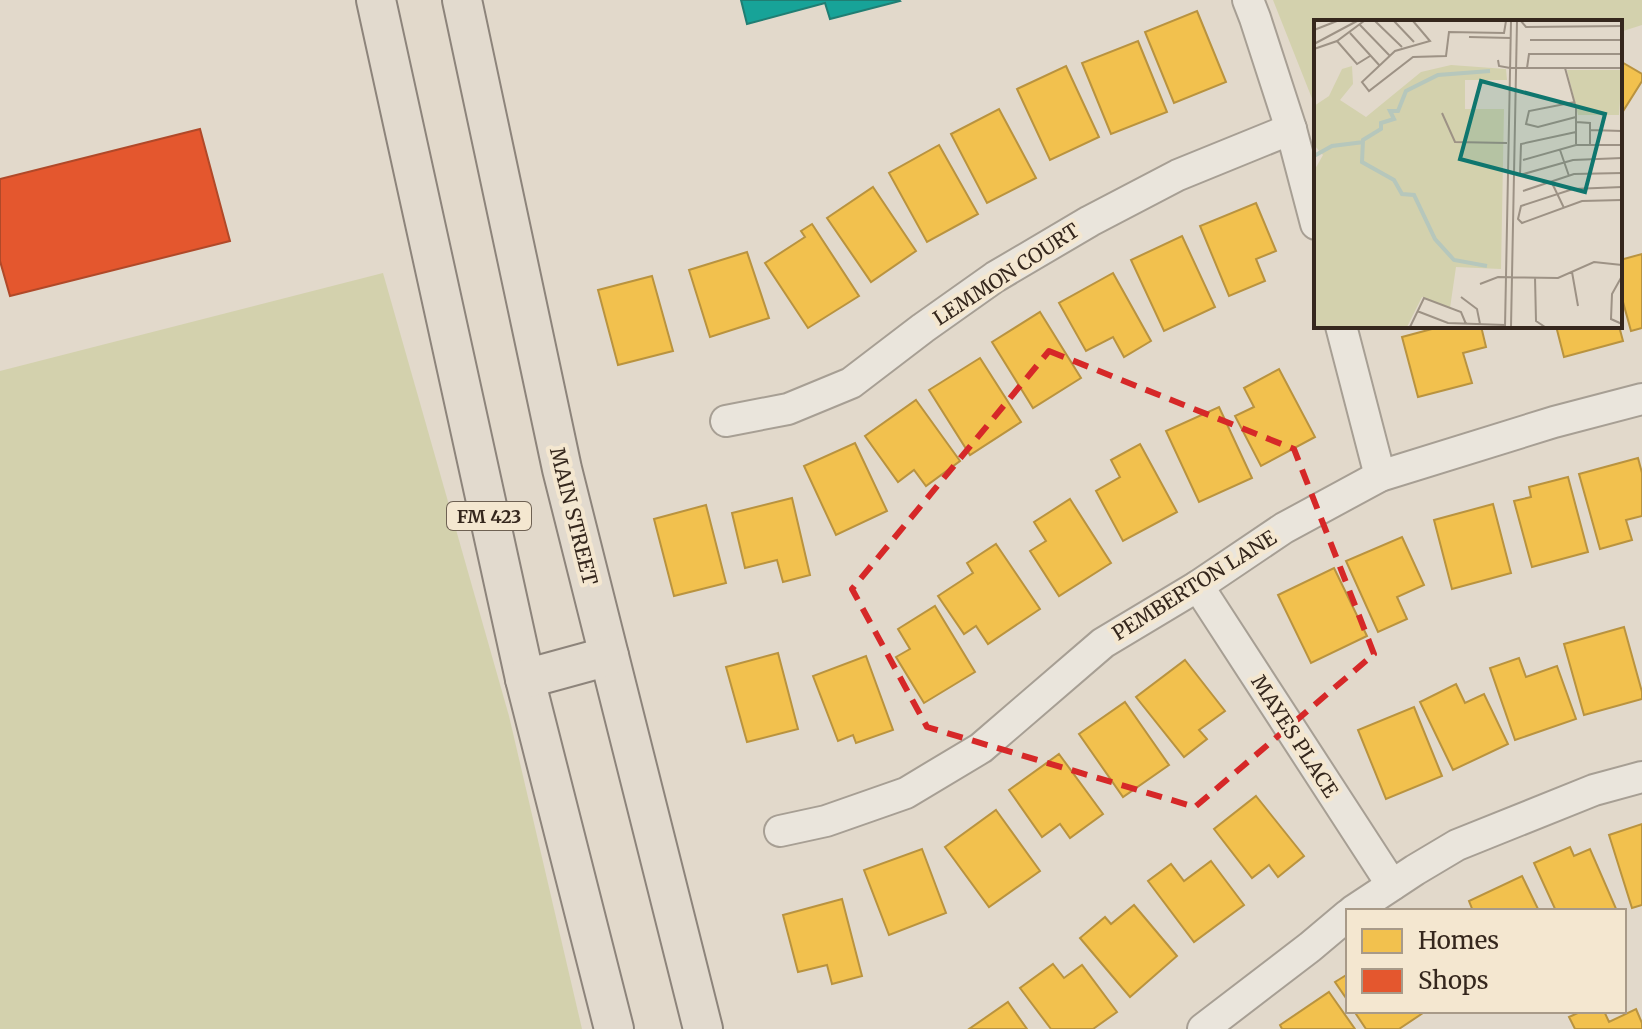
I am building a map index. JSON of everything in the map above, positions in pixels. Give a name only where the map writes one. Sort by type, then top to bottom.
[{"type":"main road","name":"FM 423","points":[[376,0],[525,679],[614,1029]]},
{"type":"main road","name":"MAIN STREET","points":[[462,0],[562,469],[703,1029]]},
{"type":"main road","points":[[525,679],[609,656]]},
{"type":"street","points":[[1248,0],[1291,129],[1314,216]]},
{"type":"street","name":"LEMMON COURT","points":[[726,421],[788,409],[851,383],[995,277],[1090,221],[1178,175],[1291,129]]},
{"type":"street","points":[[1342,328],[1380,476]]},
{"type":"street","name":"PEMBERTON LANE","points":[[780,831],[826,821],[906,793],[981,748],[1103,643],[1198,586],[1284,528],[1380,476],[1554,422],[1642,399]]},
{"type":"street","name":"MAYES PLACE","points":[[1198,586],[1392,885]]},
{"type":"street","points":[[1356,909],[1457,845],[1594,790],[1642,777]]},
{"type":"street","points":[[1214,1025],[1346,917]]},
{"type":"highlighted area","points":[[1049,351],[1294,449],[1374,654],[1195,807],[927,727],[852,589]]},
{"type":"shaded area","points":[[1273,0],[1642,0],[1642,25],[1622,31],[1622,20],[1314,20],[1313,101]]},
{"type":"shaded area","points":[[383,273],[509,716],[582,1029],[0,1029],[0,371]]},
{"type":"building: Homes","points":[[1197,11],[1226,82],[1174,103],[1145,32]]},
{"type":"building: Homes","points":[[1138,41],[1167,112],[1111,134],[1082,63]]},
{"type":"building: Homes","points":[[1622,62],[1642,74],[1642,81],[1622,113]]},
{"type":"building: Homes","points":[[1066,66],[1099,137],[1050,160],[1017,89]]},
{"type":"building: Homes","points":[[999,109],[1036,178],[987,203],[951,134]]},
{"type":"building: Homes","points":[[939,145],[978,214],[927,242],[889,173]]},
{"type":"building: Homes","points":[[873,187],[916,251],[871,282],[827,218]]},
{"type":"building: Homes","points":[[1256,203],[1276,251],[1256,259],[1265,281],[1229,296],[1200,226]]},
{"type":"building: Homes","points":[[812,224],[859,296],[808,328],[765,263],[805,237],[801,231]]},
{"type":"building: Homes","points":[[1182,236],[1215,307],[1164,331],[1131,260]]},
{"type":"building: Homes","points":[[747,252],[769,318],[710,337],[689,270]]},
{"type":"building: Homes","points":[[1642,254],[1642,328],[1631,331],[1622,298],[1622,259]]},
{"type":"building: Homes","points":[[1113,273],[1151,341],[1124,357],[1113,337],[1086,351],[1059,303]]},
{"type":"building: Homes","points":[[652,276],[673,351],[618,365],[598,290]]},
{"type":"building: Homes","points":[[1040,312],[1081,378],[1033,408],[992,342]]},
{"type":"building: Homes","points":[[1436,328],[1481,328],[1486,347],[1463,353],[1472,383],[1418,397],[1402,337]]},
{"type":"building: Homes","points":[[1557,328],[1620,328],[1623,341],[1564,357]]},
{"type":"building: Homes","points":[[980,358],[1021,422],[970,455],[929,390]]},
{"type":"building: Homes","points":[[1279,369],[1315,437],[1261,466],[1235,416],[1254,407],[1244,388]]},
{"type":"building: Homes","points":[[916,400],[960,461],[926,486],[914,470],[898,482],[865,436]]},
{"type":"building: Homes","points":[[1219,407],[1252,478],[1199,502],[1166,431]]},
{"type":"building: Homes","points":[[855,443],[887,511],[836,535],[804,466]]},
{"type":"building: Homes","points":[[1140,444],[1177,512],[1123,541],[1096,491],[1120,477],[1111,460]]},
{"type":"building: Homes","points":[[1638,458],[1642,473],[1642,516],[1626,520],[1632,540],[1600,549],[1579,474]]},
{"type":"building: Homes","points":[[1568,477],[1588,552],[1532,567],[1514,501],[1531,497],[1529,487]]},
{"type":"building: Homes","points":[[792,498],[810,575],[783,582],[777,560],[745,568],[732,513]]},
{"type":"building: Homes","points":[[1070,499],[1111,563],[1059,596],[1030,551],[1046,541],[1034,522]]},
{"type":"building: Homes","points":[[1493,504],[1511,573],[1452,589],[1434,520]]},
{"type":"building: Homes","points":[[706,505],[726,583],[674,596],[654,519]]},
{"type":"building: Homes","points":[[1402,537],[1424,585],[1397,597],[1407,619],[1378,632],[1346,561]]},
{"type":"building: Homes","points":[[996,544],[1040,609],[988,644],[976,626],[964,634],[938,596],[973,573],[967,563]]},
{"type":"building: Homes","points":[[1334,568],[1367,636],[1311,663],[1278,595]]},
{"type":"building: Homes","points":[[935,606],[975,672],[924,703],[896,657],[910,649],[898,629]]},
{"type":"building: Homes","points":[[1624,627],[1642,699],[1584,715],[1564,644]]},
{"type":"building: Homes","points":[[778,653],[798,729],[747,742],[726,667]]},
{"type":"building: Homes","points":[[866,656],[893,730],[856,743],[853,735],[838,741],[813,676]]},
{"type":"building: Homes","points":[[1519,658],[1526,677],[1557,666],[1576,719],[1515,740],[1490,668]]},
{"type":"building: Homes","points":[[1185,660],[1225,711],[1199,730],[1207,739],[1184,757],[1136,697]]},
{"type":"building: Homes","points":[[1456,684],[1465,703],[1484,694],[1508,744],[1453,770],[1420,702]]},
{"type":"building: Homes","points":[[1125,702],[1169,765],[1123,797],[1079,734]]},
{"type":"building: Homes","points":[[1414,707],[1442,776],[1386,799],[1358,730]]},
{"type":"building: Homes","points":[[1059,754],[1103,814],[1070,838],[1060,824],[1042,837],[1009,790]]},
{"type":"building: Homes","points":[[1256,796],[1304,856],[1278,877],[1269,865],[1252,878],[1214,829]]},
{"type":"building: Homes","points":[[996,810],[1040,871],[989,907],[945,847]]},
{"type":"building: Homes","points":[[1642,824],[1642,905],[1632,908],[1609,835]]},
{"type":"building: Homes","points":[[1570,847],[1574,856],[1590,849],[1616,909],[1555,909],[1534,863]]},
{"type":"building: Homes","points":[[922,849],[946,913],[889,935],[864,870]]},
{"type":"building: Homes","points":[[1211,861],[1244,905],[1194,942],[1148,881],[1171,864],[1184,881]]},
{"type":"building: Homes","points":[[1522,876],[1538,909],[1472,909],[1469,901]]},
{"type":"building: Homes","points":[[842,899],[862,976],[832,984],[827,965],[798,972],[783,915]]},
{"type":"building: Homes","points":[[1134,905],[1177,956],[1130,997],[1080,938],[1105,917],[1111,924]]},
{"type":"building: Homes","points":[[1053,964],[1064,978],[1082,965],[1117,1012],[1093,1029],[1051,1029],[1020,988]]},
{"type":"building: Homes","points":[[1346,975],[1346,998],[1335,982]]},
{"type":"building: Homes","points":[[1329,992],[1355,1029],[1282,1029],[1280,1025]]},
{"type":"building: Homes","points":[[1008,1002],[1027,1029],[969,1029]]},
{"type":"building: Homes","points":[[1636,1009],[1642,1029],[1575,1029],[1569,1017],[1578,1013],[1605,1013],[1609,1022]]},
{"type":"building: Homes","points":[[1355,1013],[1423,1013],[1399,1029],[1366,1029]]},
{"type":"building: Shops","points":[[200,129],[230,241],[10,296],[0,261],[0,179]]},
{"type":"building: Public","points":[[741,0],[900,1],[830,19],[825,3],[747,24]]}]
